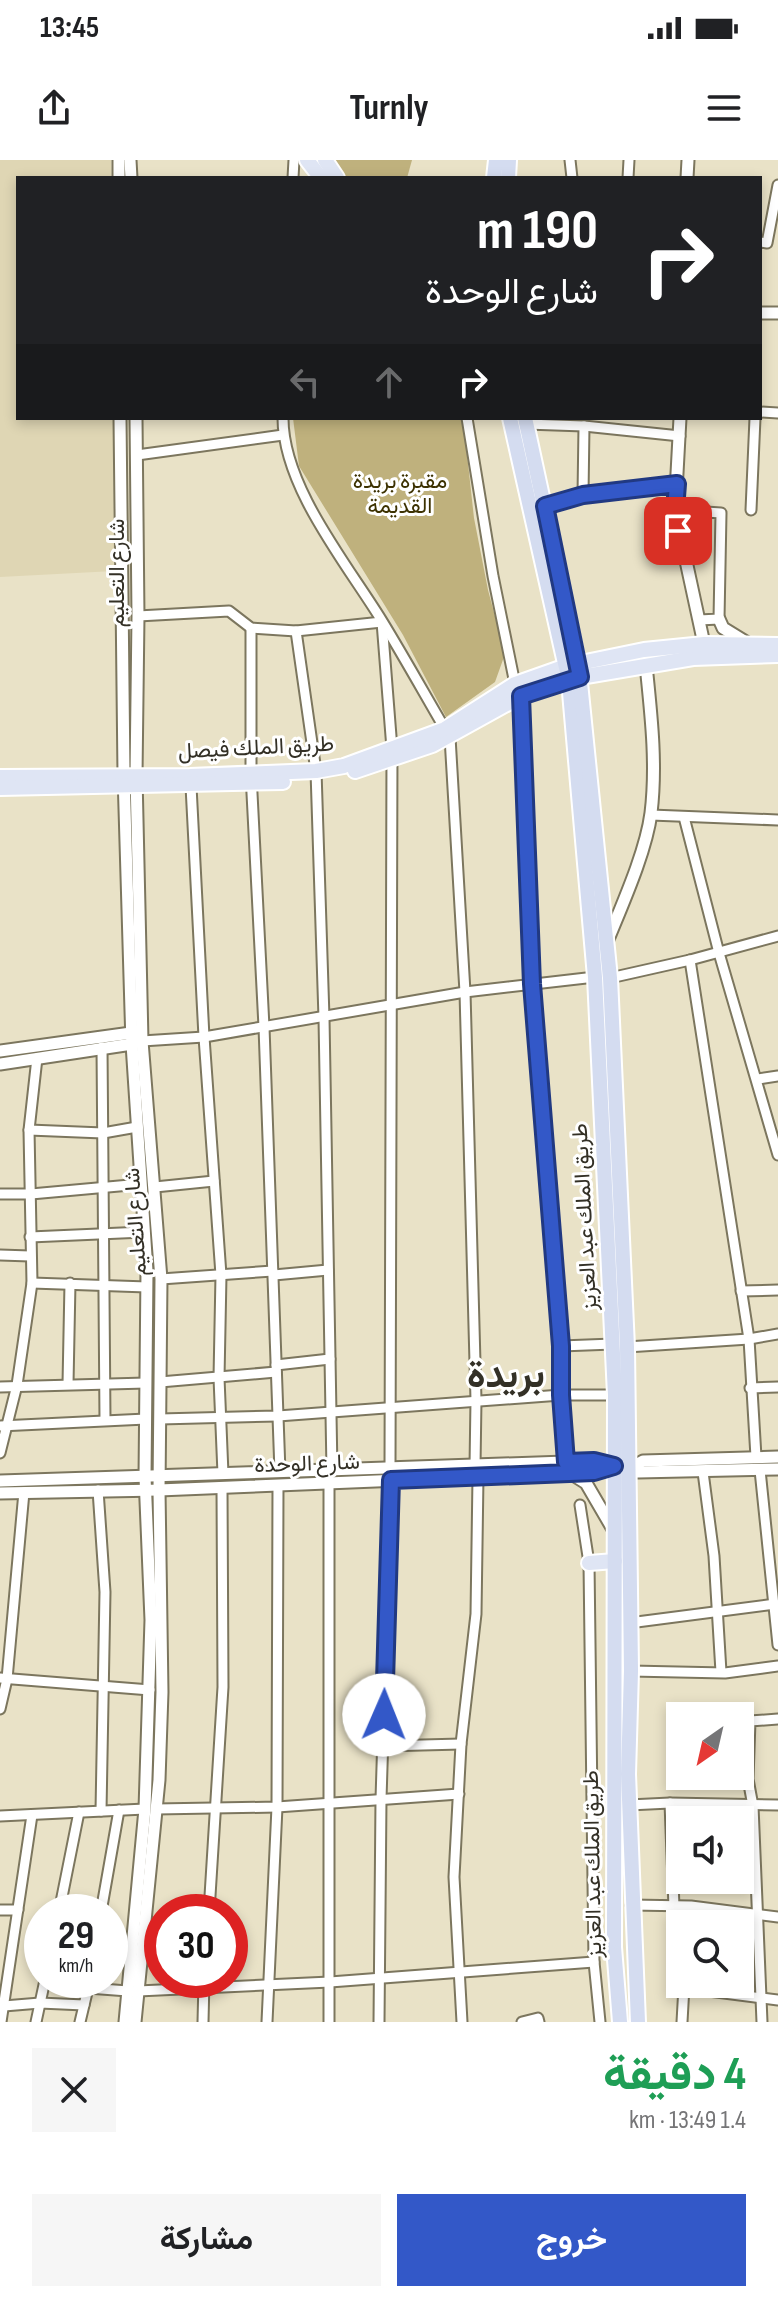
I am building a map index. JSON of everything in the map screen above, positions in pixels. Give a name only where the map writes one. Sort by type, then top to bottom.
[{"type":"highway","name":"طريق الملك عبد العزيز","points":[[510,420],[573,672],[603,977],[620,1345],[621,1468],[615,1561],[614,1799],[614,1947],[620,2022]]},
{"type":"highway","name":"طريق الملك عبد العزيز","points":[[525,421],[545,506],[573,672],[607,942],[603,977]]},
{"type":"highway","name":"طريق الملك عبد العزيز","points":[[620,1345],[615,1395],[631,1671],[629,1805],[638,2022]]},
{"type":"main road","points":[[307,160],[319,176]]},
{"type":"main road","name":"طريق الملك فيصل","points":[[0,788],[344,775],[448,733],[518,690],[644,650],[704,644],[778,645]]},
{"type":"main road","name":"طريق الملك فيصل","points":[[573,672],[693,658],[778,655]]},
{"type":"main road","name":"طريق الملك فيصل","points":[[0,777],[191,786],[251,779]]},
{"type":"main road","points":[[589,1563],[615,1561]]},
{"type":"street","points":[[762,242],[767,243],[778,185]]},
{"type":"street","name":"شارع التعليم","points":[[120,420],[137,1127],[147,1287],[150,1809]]},
{"type":"street","name":"شارع التعليم","points":[[130,781],[138,616],[136,420]]},
{"type":"street","points":[[283,420],[289,462],[309,504],[448,733],[465,992],[477,1472],[476,1614],[461,1744],[454,1877],[462,2022]]},
{"type":"street","points":[[467,420],[493,576],[518,690],[532,984],[561,1346],[561,1395],[567,1467],[586,1483],[616,1535]]},
{"type":"street","points":[[680,420],[675,510],[704,644]]},
{"type":"street","points":[[751,510],[755,420]]},
{"type":"street","points":[[525,421],[577,423],[680,436]]},
{"type":"street","points":[[577,423],[583,495]]},
{"type":"street","points":[[137,455],[283,435]]},
{"type":"street","points":[[545,506],[583,495],[677,484]]},
{"type":"street","points":[[675,510],[721,513],[719,619],[723,628],[750,645]]},
{"type":"street","points":[[138,616],[229,611],[251,628],[296,631],[382,622]]},
{"type":"street","points":[[699,620],[719,619]]},
{"type":"street","points":[[379,2022],[391,1408],[393,1004],[392,754],[382,622]]},
{"type":"street","points":[[251,628],[251,779],[264,1027],[280,1472]]},
{"type":"street","points":[[296,631],[316,775],[324,1018],[331,1411],[329,2022]]},
{"type":"street","points":[[607,942],[631,882],[651,815],[654,754],[646,665]]},
{"type":"street","points":[[191,786],[221,1275],[219,1378],[223,1474]]},
{"type":"street","points":[[651,815],[778,820]]},
{"type":"street","points":[[684,817],[719,953],[778,1155]]},
{"type":"street","points":[[0,1051],[135,1039],[204,1037],[465,992],[603,977],[690,960],[778,936]]},
{"type":"street","points":[[690,960],[749,1339],[756,1457]]},
{"type":"street","points":[[0,1064],[135,1039]]},
{"type":"street","name":"شارع التعليم","points":[[135,1039],[155,1187],[161,1279],[159,1490],[162,1692],[133,1991],[135,2022]]},
{"type":"street","points":[[102,1047],[105,1420]]},
{"type":"street","points":[[0,1453],[4,1426],[17,1385],[32,1283],[29,1130],[37,1058]]},
{"type":"street","points":[[758,1079],[778,1076]]},
{"type":"street","points":[[29,1130],[103,1133],[137,1127]]},
{"type":"street","points":[[155,1187],[214,1181]]},
{"type":"street","points":[[0,1194],[141,1184]]},
{"type":"street","points":[[30,1237],[144,1232]]},
{"type":"street","points":[[0,1255],[30,1256]]},
{"type":"street","points":[[161,1279],[328,1270]]},
{"type":"street","points":[[32,1283],[147,1287]]},
{"type":"street","points":[[68,1384],[70,1283]]},
{"type":"street","points":[[741,1291],[778,1290]]},
{"type":"street","points":[[561,1346],[749,1339],[778,1334]]},
{"type":"street","points":[[160,1382],[219,1378],[330,1359]]},
{"type":"street","points":[[0,1387],[146,1383]]},
{"type":"street","points":[[750,1388],[778,1387]]},
{"type":"street","points":[[160,1419],[278,1416],[476,1400],[615,1395]]},
{"type":"street","points":[[4,1426],[146,1419]]},
{"type":"street","points":[[621,1468],[643,1461],[778,1457]]},
{"type":"street","name":"شارع الوحدة","points":[[0,1493],[98,1490],[146,1483],[159,1490],[222,1488],[278,1485],[330,1477],[567,1467],[594,1472],[621,1468],[638,1472],[778,1469]]},
{"type":"street","points":[[760,1470],[778,1645]]},
{"type":"street","points":[[0,1481],[146,1483],[160,1476],[280,1472],[330,1477]]},
{"type":"street","points":[[703,1472],[714,1556],[721,1672]]},
{"type":"street","points":[[267,2022],[277,1807],[278,1485]]},
{"type":"street","points":[[210,1894],[223,1687],[222,1488]]},
{"type":"street","points":[[98,1490],[105,1592],[101,1811]]},
{"type":"street","points":[[0,1709],[24,1492]]},
{"type":"street","points":[[580,1505],[589,1563],[594,1962],[600,2022]]},
{"type":"street","points":[[629,1623],[775,1604]]},
{"type":"street","points":[[631,1671],[721,1672],[778,1666]]},
{"type":"street","points":[[3,1678],[150,1690]]},
{"type":"street","points":[[753,1806],[748,1779],[750,1721],[778,1719]]},
{"type":"street","points":[[384,1746],[461,1744]]},
{"type":"street","points":[[0,1816],[277,1807],[459,1794]]},
{"type":"street","points":[[594,1799],[614,1799]]},
{"type":"street","points":[[670,1803],[678,1910]]},
{"type":"street","points":[[629,1805],[778,1805]]},
{"type":"street","points":[[104,1894],[119,1810]]},
{"type":"street","points":[[63,1894],[79,1812]]},
{"type":"street","points":[[1,2022],[32,1815]]},
{"type":"street","points":[[754,1833],[762,2022]]},
{"type":"street","points":[[631,1905],[778,1917]]},
{"type":"street","points":[[0,1910],[18,1910]]},
{"type":"street","points":[[248,1985],[330,1982],[594,1962]]},
{"type":"street","points":[[128,1990],[144,1990]]},
{"type":"street","name":"شارع التعليم","points":[[125,2022],[133,1991]]},
{"type":"street","points":[[36,2022],[41,1998]]},
{"type":"street","points":[[80,2022],[86,1998]]},
{"type":"street","points":[[203,2022],[204,1998]]},
{"type":"street","points":[[682,2022],[683,1998]]},
{"type":"street","points":[[754,1998],[778,2000]]},
{"type":"street","points":[[4,2006],[40,2003],[84,2005]]},
{"type":"street","points":[[522,2022],[538,2018],[539,2022]]},
{"type":"shaded area","points":[[0,160],[111,160],[111,176],[16,176],[16,420],[113,420],[114,571],[0,577]]},
{"type":"green space","points":[[334,160],[412,160],[408,176],[342,176]]},
{"type":"green space","name":"مقبرة بريدة القديمة","points":[[293,420],[463,420],[474,518],[505,654],[495,682],[446,717],[403,635],[299,466]]},
{"type":"district","name":"بريدة","points":[[506,1375]]},
{"type":"route","points":[[384,1715],[391,1480],[594,1472],[614,1466],[594,1461],[566,1462],[561,1346],[532,984],[521,696],[580,677],[545,506],[583,495],[677,484],[675,510],[678,531]]}]
